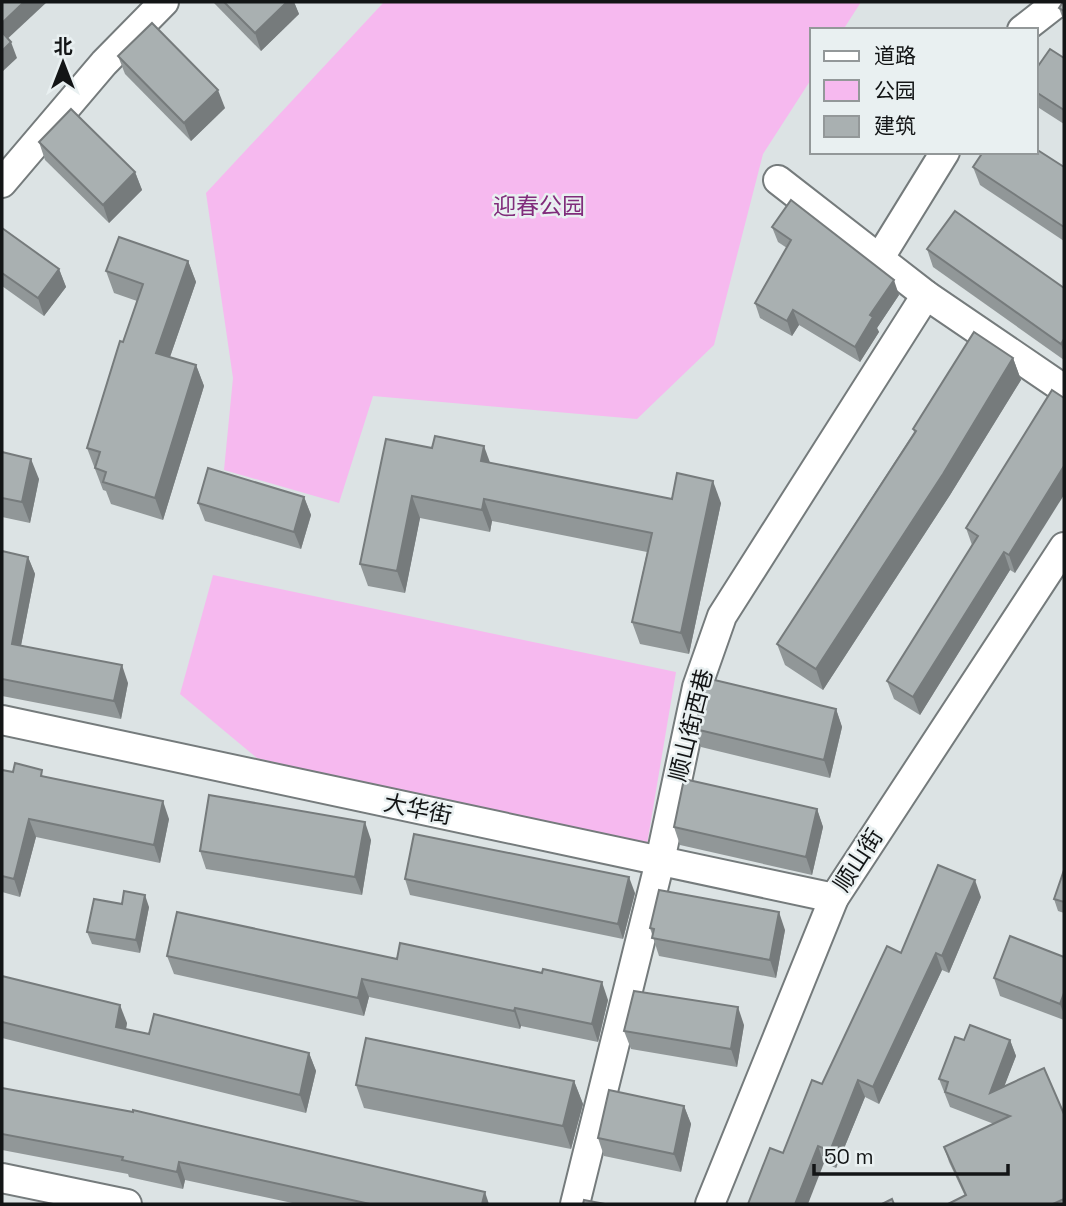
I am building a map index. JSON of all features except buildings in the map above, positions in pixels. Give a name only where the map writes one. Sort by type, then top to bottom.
[{"type":"street","points":[[2,183],[104,64],[164,2]]},
{"type":"street","points":[[1025,28],[1058,2]]},
{"type":"street","points":[[879,259],[944,154]]},
{"type":"street","points":[[778,180],[926,295],[1064,389]]},
{"type":"street","name":"顺山街西巷","points":[[575,1204],[660,861],[697,687],[723,616],[926,295]]},
{"type":"street","name":"顺山街","points":[[710,1204],[834,898],[1064,547]]},
{"type":"street","name":"大华街","points":[[2,720],[834,898]]},
{"type":"street","points":[[2,1178],[127,1204]]},
{"type":"green space","name":"迎春公园","points":[[384,2],[861,2],[844,28],[810,28],[810,81],[763,154],[714,345],[637,419],[373,396],[339,503],[224,470],[233,378],[206,193]]},
{"type":"green space","points":[[213,575],[676,672],[646,850],[257,758],[180,694]]}]
